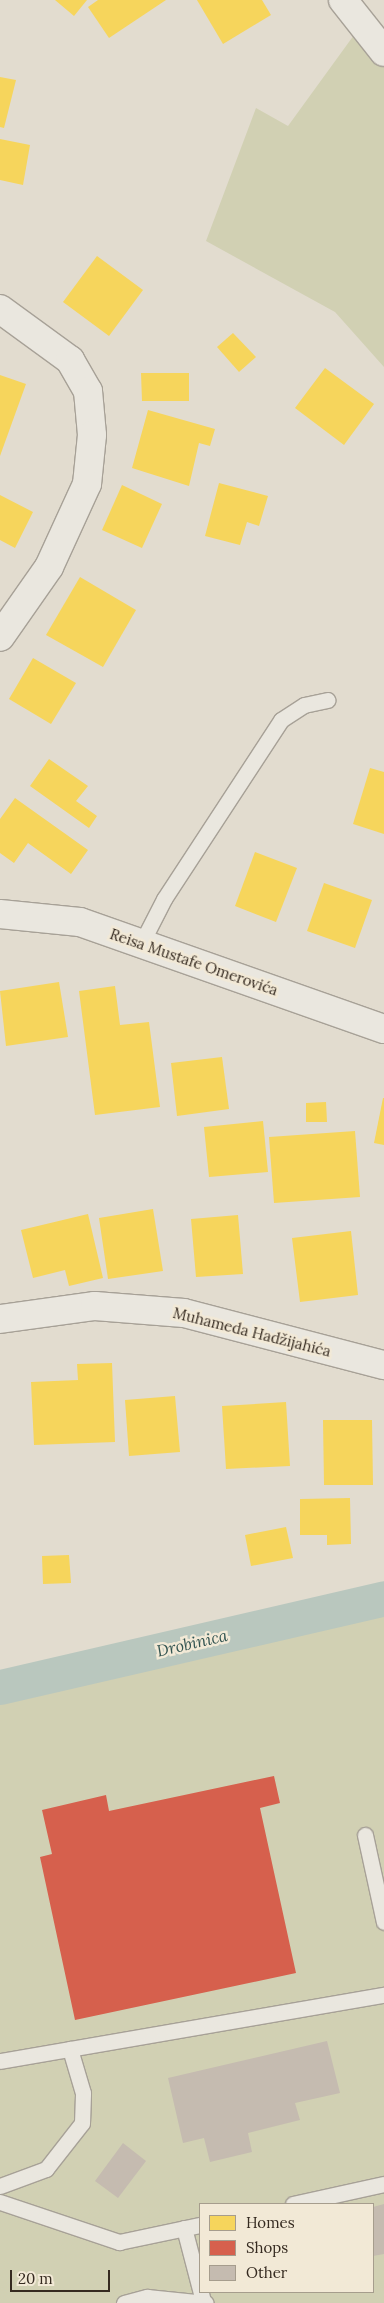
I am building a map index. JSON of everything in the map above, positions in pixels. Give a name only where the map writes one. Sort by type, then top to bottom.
[{"type":"street","points":[[343,0],[384,52]]},
{"type":"street","points":[[0,309],[70,360],[88,391],[92,435],[87,484],[50,567],[0,637]]},
{"type":"street","name":"Reisa Mustafe Omerovića","points":[[0,914],[80,922],[384,1029]]},
{"type":"street","name":"Muhameda Hadžijahića","points":[[0,1318],[96,1306],[184,1312],[384,1365]]},
{"type":"lane","points":[[141,944],[169,891],[281,720],[304,706],[327,700]]},
{"type":"lane","points":[[365,1835],[384,1922]]},
{"type":"lane","points":[[0,2061],[384,1995]]},
{"type":"lane","points":[[0,2186],[46,2169],[82,2123],[83,2093],[70,2049]]},
{"type":"lane","points":[[298,2203],[384,2184]]},
{"type":"lane","points":[[0,2202],[119,2242],[199,2225]]},
{"type":"lane","points":[[184,2228],[199,2284]]},
{"type":"lane","points":[[124,2303],[147,2297],[204,2302]]},
{"type":"green space","points":[[362,24],[384,52],[384,367],[335,312],[206,241],[256,108],[288,126]]},
{"type":"green space","points":[[384,1598],[384,2303],[0,2303],[0,1687]]},
{"type":"building: Homes","points":[[55,0],[87,0],[74,16]]},
{"type":"building: Homes","points":[[98,0],[166,0],[109,38],[88,7]]},
{"type":"building: Homes","points":[[197,0],[262,0],[271,15],[223,44]]},
{"type":"building: Homes","points":[[0,77],[16,80],[4,128],[0,127]]},
{"type":"building: Homes","points":[[0,139],[30,145],[23,185],[0,180]]},
{"type":"building: Homes","points":[[97,256],[143,290],[109,336],[63,302]]},
{"type":"building: Homes","points":[[233,333],[256,357],[239,372],[217,347]]},
{"type":"building: Homes","points":[[325,368],[374,404],[344,445],[295,408]]},
{"type":"building: Homes","points":[[141,373],[189,373],[189,401],[142,401]]},
{"type":"building: Homes","points":[[0,375],[26,384],[0,456]]},
{"type":"building: Homes","points":[[148,410],[215,429],[210,446],[199,443],[189,486],[132,468]]},
{"type":"building: Homes","points":[[219,483],[268,496],[259,526],[247,522],[240,545],[205,536]]},
{"type":"building: Homes","points":[[122,485],[162,504],[142,548],[102,530]]},
{"type":"building: Homes","points":[[0,495],[33,512],[15,548],[0,540]]},
{"type":"building: Homes","points":[[80,577],[136,610],[103,667],[46,635]]},
{"type":"building: Homes","points":[[33,658],[76,683],[51,724],[9,699]]},
{"type":"building: Homes","points":[[49,759],[88,786],[76,801],[97,816],[89,828],[30,786]]},
{"type":"building: Homes","points":[[370,768],[384,772],[384,834],[353,824]]},
{"type":"building: Homes","points":[[15,798],[88,850],[71,874],[28,843],[14,863],[0,853],[0,819]]},
{"type":"building: Homes","points":[[255,852],[297,868],[276,922],[235,906]]},
{"type":"building: Homes","points":[[324,883],[372,900],[355,948],[307,931]]},
{"type":"building: Homes","points":[[59,982],[68,1037],[6,1046],[0,991]]},
{"type":"building: Homes","points":[[115,986],[120,1025],[149,1022],[160,1107],[95,1115],[79,991]]},
{"type":"building: Homes","points":[[222,1057],[229,1109],[177,1116],[171,1063]]},
{"type":"building: Homes","points":[[384,1098],[384,1145],[374,1143]]},
{"type":"building: Homes","points":[[326,1102],[327,1122],[306,1122],[306,1103]]},
{"type":"building: Homes","points":[[263,1121],[268,1172],[209,1177],[204,1127]]},
{"type":"building: Homes","points":[[355,1131],[360,1197],[274,1203],[269,1137]]},
{"type":"building: Homes","points":[[153,1209],[163,1271],[108,1279],[99,1218]]},
{"type":"building: Homes","points":[[88,1214],[103,1278],[69,1286],[65,1270],[33,1278],[21,1230]]},
{"type":"building: Homes","points":[[238,1215],[243,1274],[196,1277],[191,1219]]},
{"type":"building: Homes","points":[[351,1231],[358,1295],[300,1302],[292,1238]]},
{"type":"building: Homes","points":[[112,1363],[115,1442],[34,1445],[31,1382],[78,1380],[77,1364]]},
{"type":"building: Homes","points":[[175,1396],[180,1452],[129,1456],[125,1400]]},
{"type":"building: Homes","points":[[286,1402],[290,1466],[226,1469],[222,1406]]},
{"type":"building: Homes","points":[[323,1420],[372,1420],[373,1485],[324,1485]]},
{"type":"building: Homes","points":[[350,1498],[351,1544],[327,1545],[327,1535],[300,1535],[300,1499]]},
{"type":"building: Homes","points":[[286,1527],[293,1558],[251,1566],[245,1535]]},
{"type":"building: Homes","points":[[69,1555],[71,1583],[43,1584],[42,1556]]},
{"type":"building: Shops","points":[[274,1776],[280,1803],[260,1808],[296,1973],[75,2020],[40,1857],[52,1854],[42,1810],[106,1795],[109,1811]]},
{"type":"building: Other","points":[[327,2041],[340,2093],[295,2103],[300,2120],[248,2133],[252,2152],[210,2162],[204,2138],[183,2143],[168,2078]]},
{"type":"building: Other","points":[[123,2143],[146,2161],[118,2198],[95,2181]]},
{"type":"building: Other","points":[[384,2204],[384,2254],[374,2256],[374,2207]]},
{"type":"waterway","name":"Drobinica","points":[[0,1687],[384,1598]]}]
